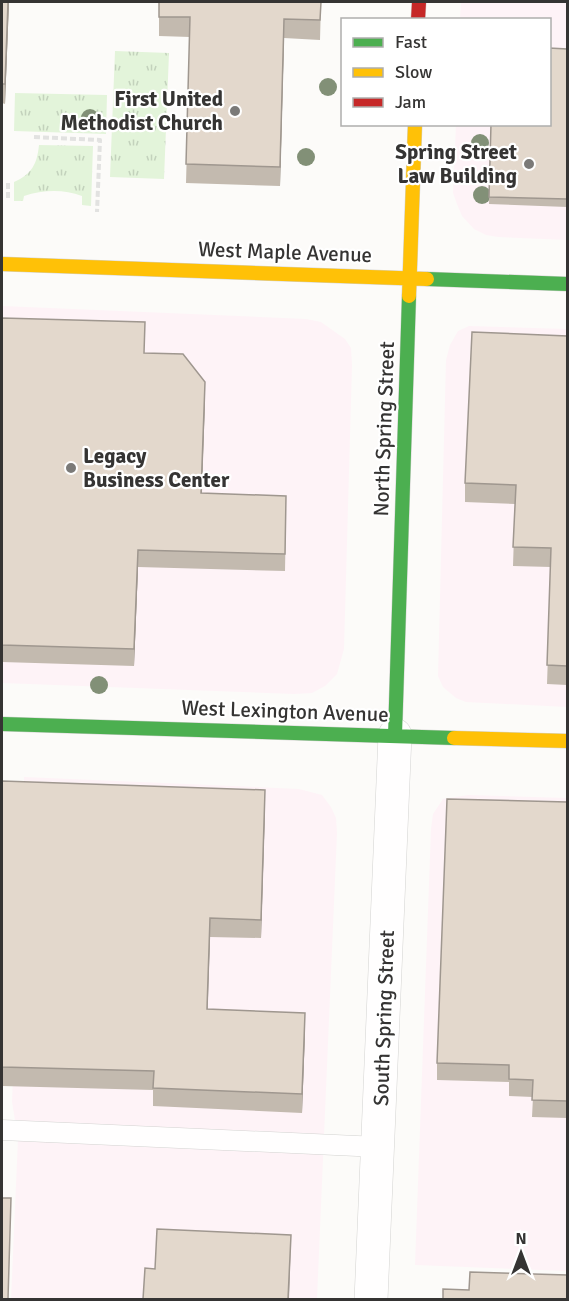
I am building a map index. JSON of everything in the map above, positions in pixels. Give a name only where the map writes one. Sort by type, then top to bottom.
[{"type":"street","points":[[418,2],[418,18]]},
{"type":"street","name":"North Spring Street","points":[[395,735],[415,126]]},
{"type":"street","name":"West Maple Avenue","points":[[2,264],[567,284]]},
{"type":"street","name":"West Lexington Avenue","points":[[2,724],[567,741]]},
{"type":"street","name":"South Spring Street","points":[[371,1299],[395,735]]},
{"type":"lane","points":[[2,1130],[379,1147]]},
{"type":"path","points":[[34,137],[99,140],[97,212]]},
{"type":"path","points":[[8,182],[8,198]]},
{"type":"shaded area","points":[[461,2],[567,2],[567,240],[486,235],[474,229],[462,216],[453,193],[456,126],[551,126],[551,18],[460,18]]},
{"type":"shaded area","points":[[2,306],[306,319],[321,322],[345,339],[351,348],[352,365],[344,649],[337,674],[325,686],[312,693],[294,694],[2,683]]},
{"type":"shaded area","points":[[469,326],[567,329],[567,707],[466,702],[456,698],[443,687],[438,676],[446,360],[450,345],[458,331]]},
{"type":"shaded area","points":[[24,777],[299,789],[322,795],[331,807],[336,818],[337,833],[317,1299],[11,1300],[18,1139],[12,1102]]},
{"type":"shaded area","points":[[468,795],[567,798],[567,1271],[415,1265],[431,829],[433,814],[443,799]]},
{"type":"green space","points":[[115,51],[169,53],[164,179],[110,177]]},
{"type":"green space","points":[[15,93],[107,95],[106,134],[14,131]]},
{"type":"green space","points":[[39,145],[93,146],[91,206],[82,205],[82,196],[60,191],[31,194],[24,196],[23,201],[14,201],[14,182],[25,176],[32,168],[37,158]]},
{"type":"building","points":[[2,2],[8,2],[5,84],[2,84]]},
{"type":"building","name":"First United Methodist Church","points":[[159,2],[321,2],[320,20],[284,19],[280,167],[186,164],[190,17],[159,17]]},
{"type":"building","name":"Spring Street Law Building","points":[[551,48],[567,49],[567,199],[489,197],[491,126],[551,126]]},
{"type":"building","name":"Legacy Business Center","points":[[2,318],[145,322],[144,353],[183,354],[205,382],[201,493],[286,496],[285,554],[138,550],[134,649],[2,645]]},
{"type":"building","points":[[472,332],[567,336],[567,666],[547,665],[551,548],[513,547],[516,485],[465,483]]},
{"type":"building","points":[[2,781],[265,790],[261,920],[210,918],[207,1009],[305,1013],[302,1094],[153,1088],[154,1071],[2,1067]]},
{"type":"building","points":[[447,799],[567,802],[567,1101],[532,1100],[533,1080],[509,1079],[509,1065],[437,1063]]},
{"type":"building","points":[[2,1198],[11,1198],[8,1299],[2,1299]]},
{"type":"building","points":[[157,1229],[291,1235],[288,1299],[143,1299],[145,1268],[155,1269]]},
{"type":"building","points":[[470,1272],[567,1275],[567,1299],[443,1299],[443,1289],[469,1290]]},
{"type":"traffic: fast","points":[[427,279],[568,284]]},
{"type":"traffic: fast","points":[[395,735],[409,296]]},
{"type":"traffic: fast","points":[[2,724],[454,738]]},
{"type":"traffic: slow","points":[[409,296],[415,126]]},
{"type":"traffic: slow","points":[[2,264],[427,279]]},
{"type":"traffic: slow","points":[[454,738],[568,741]]},
{"type":"traffic: jam","points":[[418,18],[419,2]]},
{"type":"place","name":"First United Methodist Church","points":[[235,111]]},
{"type":"place","name":"Spring Street Law Building","points":[[529,164]]},
{"type":"place","name":"Legacy Business Center","points":[[71,468]]}]
